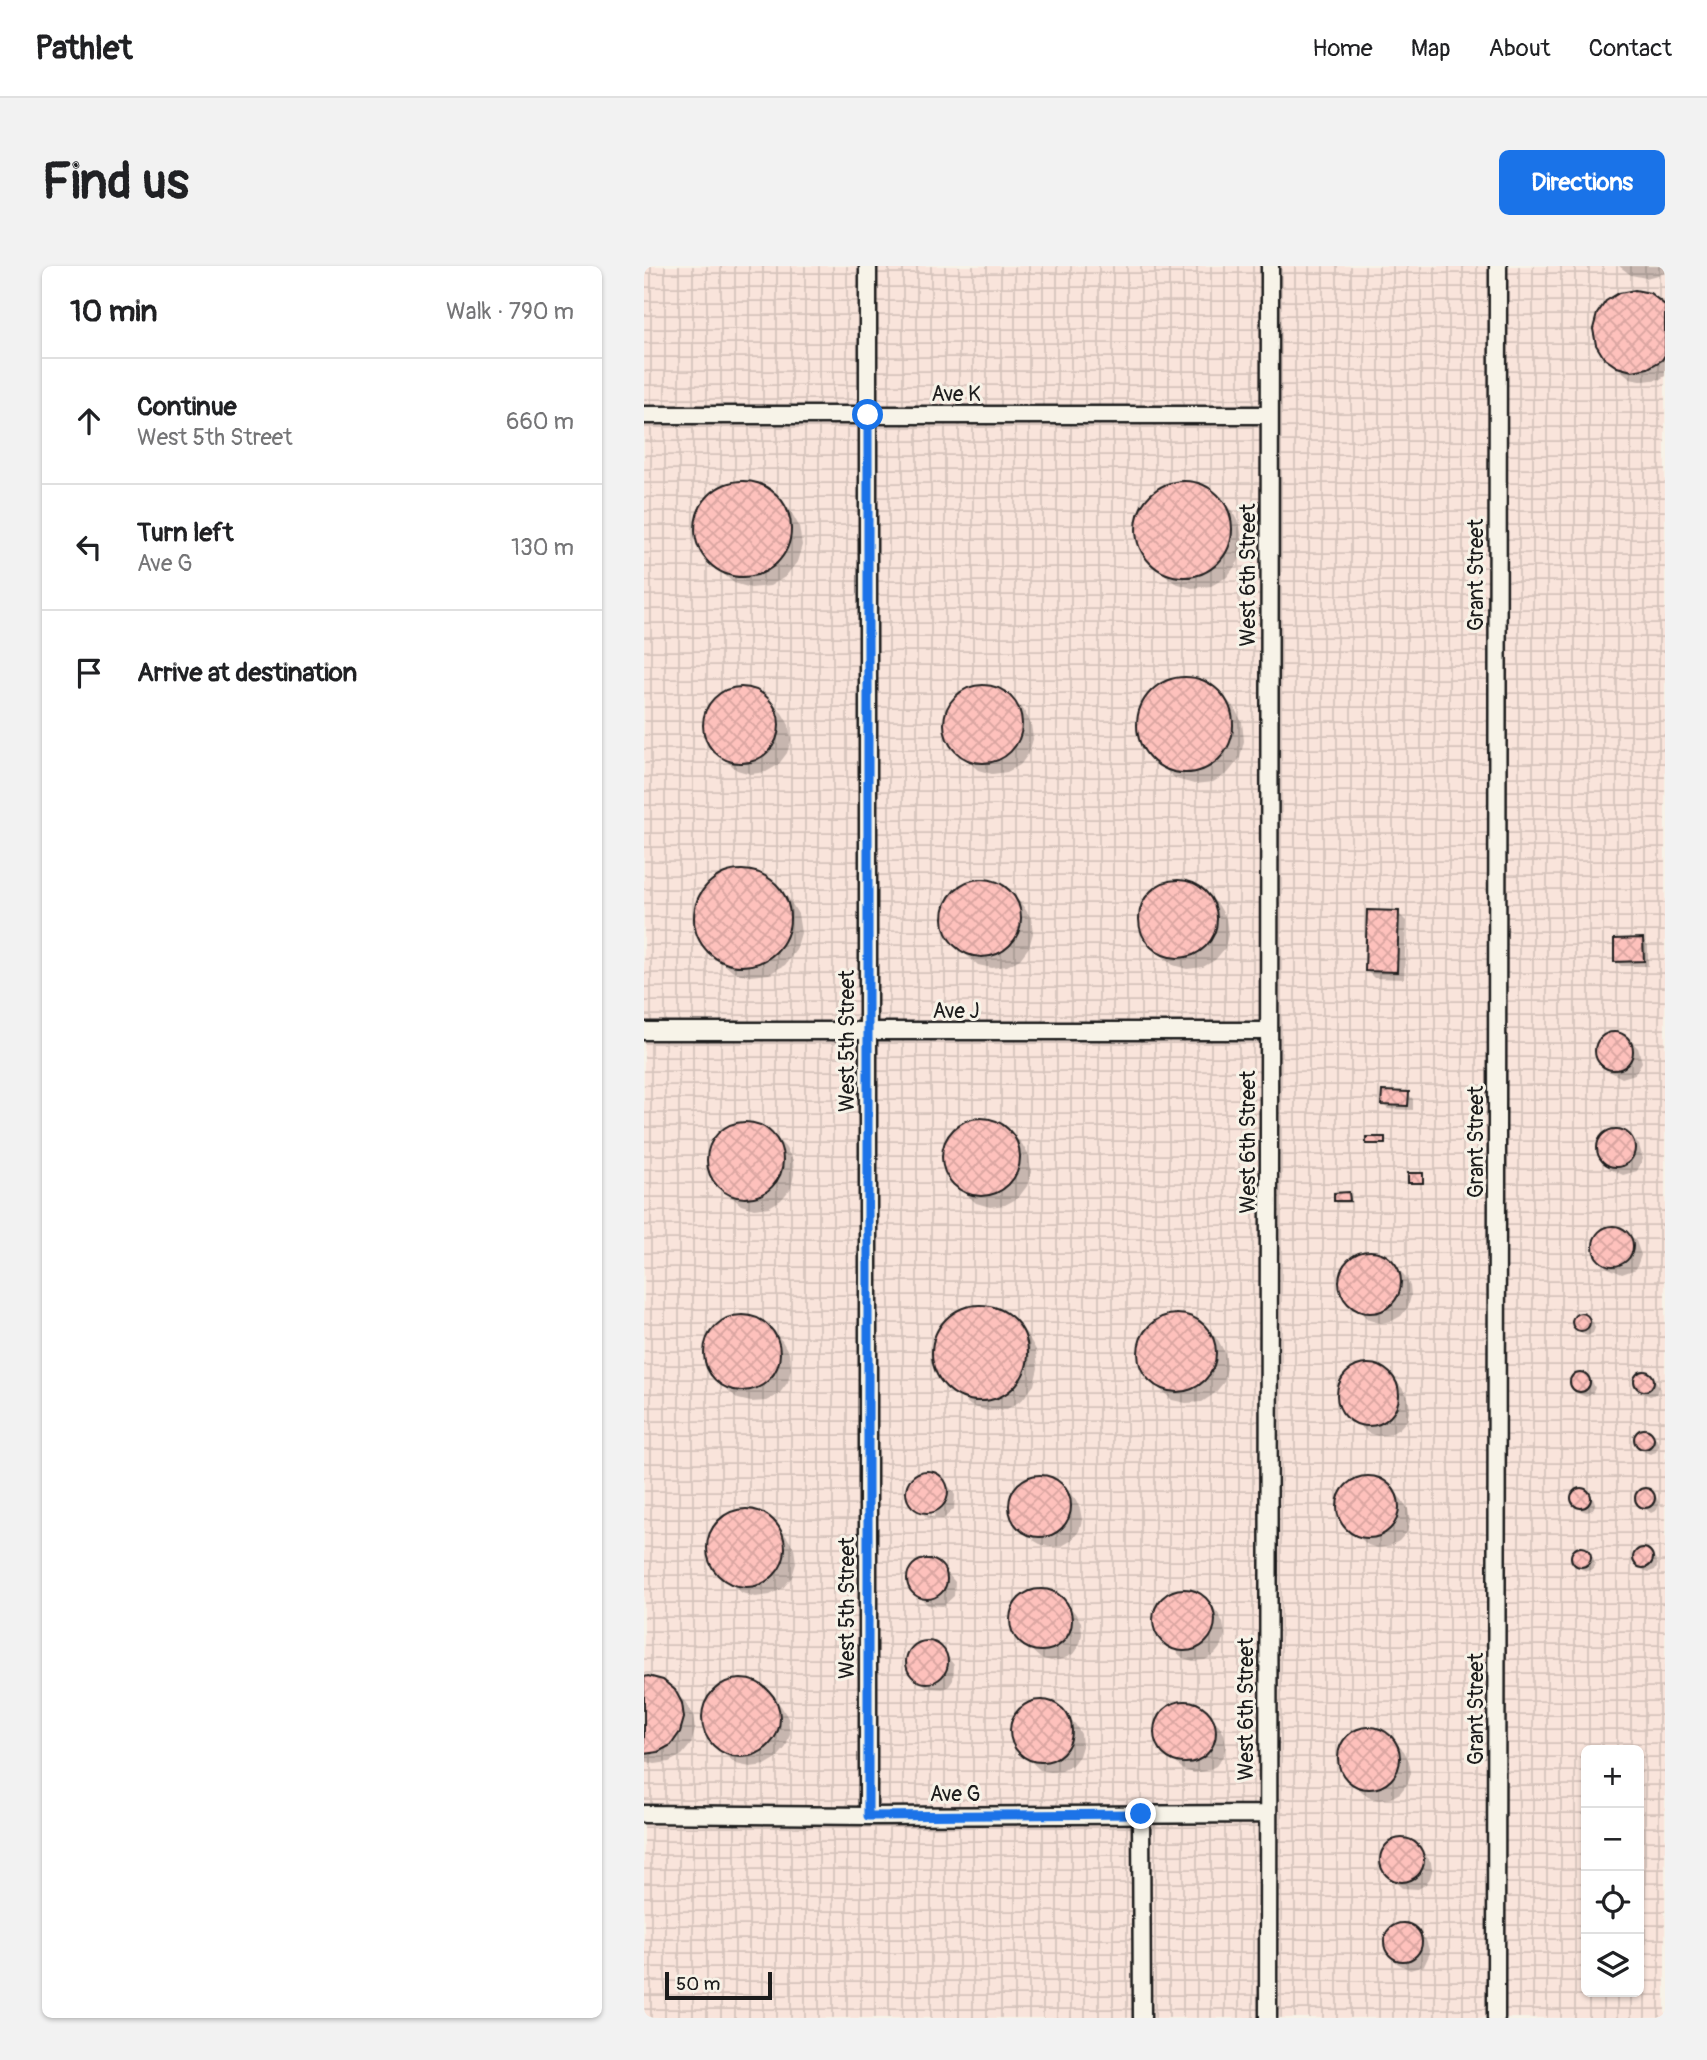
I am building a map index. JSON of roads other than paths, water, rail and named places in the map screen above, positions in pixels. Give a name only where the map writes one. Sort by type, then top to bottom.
[{"type":"street","name":"West 5th Street","points":[[868,266],[868,1816]]},
{"type":"street","name":"West 6th Street","points":[[1268,2018],[1270,266]]},
{"type":"street","name":"Grant Street","points":[[1496,2018],[1498,266]]},
{"type":"street","name":"Ave K","points":[[644,415],[1269,415]]},
{"type":"street","name":"Ave J","points":[[644,1031],[1269,1031]]},
{"type":"street","name":"Ave G","points":[[644,1814],[1267,1814]]},
{"type":"street","points":[[1141,1814],[1142,2018]]}]
